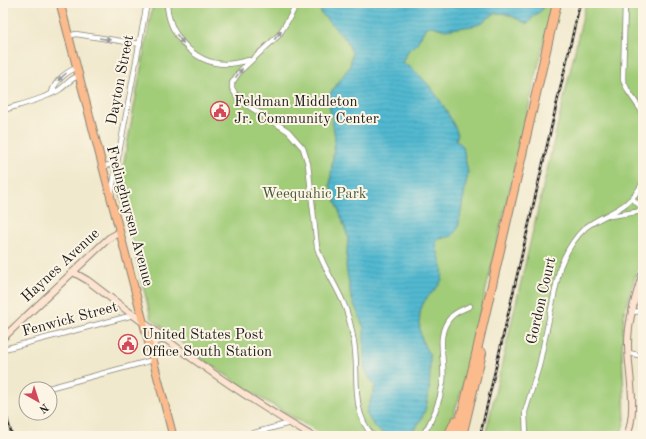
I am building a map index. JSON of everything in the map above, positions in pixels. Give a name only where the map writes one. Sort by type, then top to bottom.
[{"type":"highway","points":[[455,436],[471,375],[557,3]]},
{"type":"highway","points":[[462,436],[562,3]]},
{"type":"highway","points":[[448,436],[471,375]]},
{"type":"main road","name":"Frelinghuysen Avenue","points":[[60,3],[111,196],[138,314],[144,323],[173,436]]},
{"type":"main road","name":"Haynes Avenue","points":[[3,338],[109,238],[120,232]]},
{"type":"main road","points":[[73,272],[138,314]]},
{"type":"main road","points":[[627,436],[632,414],[629,353],[631,312],[643,272]]},
{"type":"main road","points":[[144,323],[290,423],[312,436]]},
{"type":"main road","points":[[150,348],[158,341],[166,339]]},
{"type":"street","name":"Dayton Street","points":[[111,196],[147,3]]},
{"type":"street","points":[[167,3],[170,22],[175,33],[193,52],[204,59],[222,64],[251,60]]},
{"type":"street","points":[[297,3],[292,15],[279,35],[240,70],[232,83],[236,97],[251,109],[288,131],[300,143],[305,153],[309,169],[317,247],[321,259],[344,303],[356,355],[357,406],[364,426],[371,435]]},
{"type":"street","points":[[625,3],[624,80],[628,91],[643,113]]},
{"type":"street","points":[[69,36],[76,34],[140,44]]},
{"type":"street","points":[[52,92],[56,83],[71,70],[77,68]]},
{"type":"street","points":[[3,110],[41,98],[59,90],[73,78],[79,76]]},
{"type":"street","points":[[103,167],[117,162]]},
{"type":"street","name":"Gordon Court","points":[[526,436],[525,412],[539,366],[560,267],[578,235],[587,227],[619,210],[632,198],[643,182]]},
{"type":"street","points":[[632,198],[643,210]]},
{"type":"street","points":[[606,217],[643,210]]},
{"type":"street","points":[[422,436],[433,417],[441,392],[443,380],[441,338],[444,326],[452,316],[470,306]]},
{"type":"street","points":[[631,312],[643,311]]},
{"type":"street","name":"Fenwick Street","points":[[4,349],[138,314]]},
{"type":"street","points":[[629,353],[643,356]]},
{"type":"street","points":[[58,386],[153,360]]},
{"type":"street","points":[[243,436],[290,423]]},
{"type":"green space","name":"Weequahic Park","points":[[153,3],[553,3],[464,384],[446,436],[325,436],[257,396],[202,359],[151,318],[119,189]]},
{"type":"green space","points":[[586,3],[643,3],[643,251],[624,313],[622,350],[625,420],[620,436],[485,436]]},
{"type":"water","points":[[321,3],[543,3],[543,9],[532,18],[528,24],[501,13],[494,14],[478,25],[445,30],[432,26],[426,27],[416,45],[410,48],[402,62],[411,68],[428,84],[448,113],[458,134],[456,140],[463,146],[468,173],[458,228],[452,236],[439,239],[436,243],[442,265],[442,279],[423,304],[420,316],[420,331],[424,344],[430,355],[428,399],[421,420],[406,436],[386,434],[382,432],[377,429],[366,413],[375,387],[364,369],[364,328],[351,297],[346,266],[348,237],[330,185],[335,137],[329,104],[330,94],[350,66],[352,53],[347,41],[321,13]]},
{"type":"railway","points":[[480,436],[580,3]]},
{"type":"railway","points":[[3,404],[12,436]]},
{"type":"railway","points":[[3,429],[5,436]]},
{"type":"place","name":"Feldman Middleton Jr. Community Center","points":[[220,111]]},
{"type":"place","name":"United States Post Office South Station","points":[[128,344]]}]
